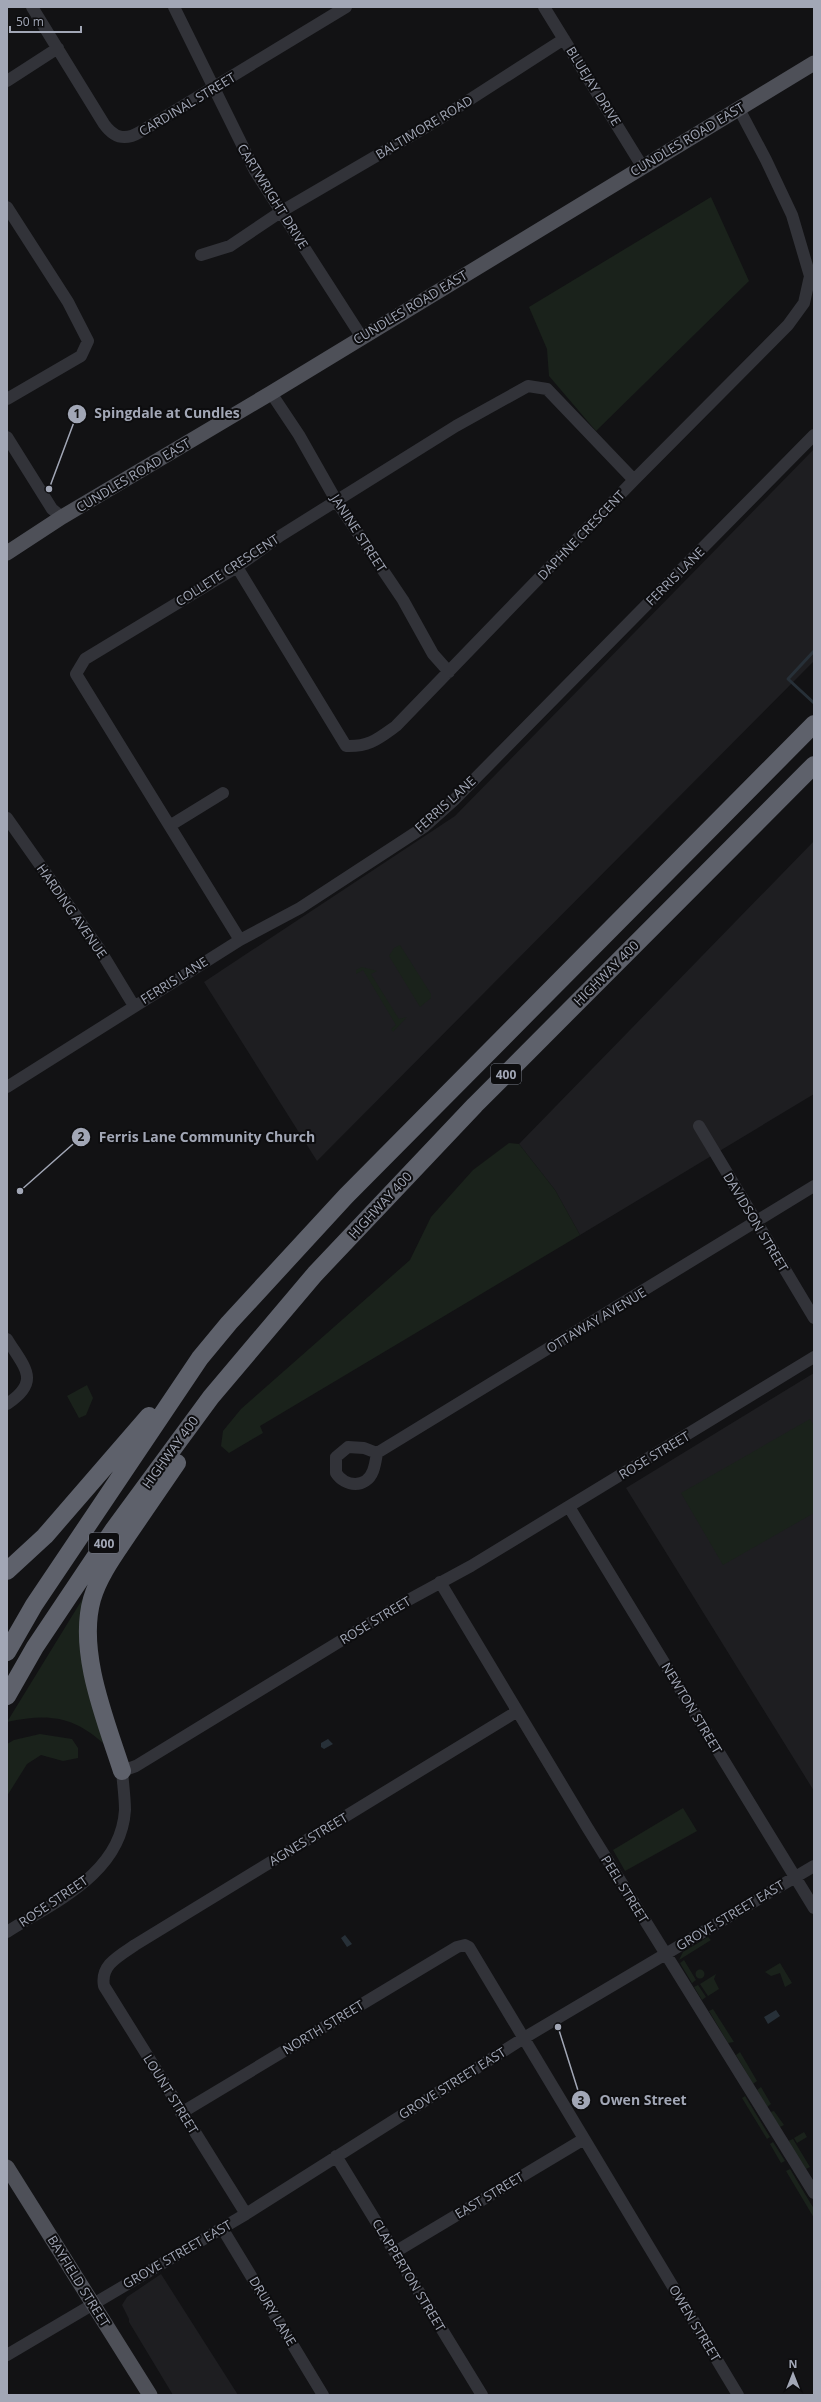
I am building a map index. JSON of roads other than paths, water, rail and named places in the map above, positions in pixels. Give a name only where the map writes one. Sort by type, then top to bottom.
[{"type":"highway","name":"HIGHWAY 400","points":[[7,1652],[34,1605],[200,1358],[229,1323],[346,1196],[814,724]]},
{"type":"highway","name":"HIGHWAY 400","points":[[7,1696],[80,1578],[211,1396],[300,1291],[367,1217],[474,1105],[814,765]]},
{"type":"highway","points":[[7,1571],[45,1536],[200,1358]]},
{"type":"highway","points":[[122,1771],[92,1672],[88,1635],[92,1600],[97,1585],[118,1550],[191,1442],[211,1396]]},
{"type":"main road","name":"CUNDLES ROAD EAST","points":[[7,553],[62,517],[271,393],[361,336],[814,63]]},
{"type":"main road","name":"BAYFIELD STREET","points":[[7,2167],[150,2395]]},
{"type":"street","name":"CARDINAL STREET","points":[[32,7],[104,124],[116,136],[124,138],[133,136],[346,7]]},
{"type":"street","name":"CARTWRIGHT DRIVE","points":[[174,7],[212,88],[255,171],[361,336]]},
{"type":"street","name":"BLUEJAY DRIVE","points":[[544,7],[642,166]]},
{"type":"street","name":"BALTIMORE ROAD","points":[[201,255],[230,246],[282,211],[438,120],[564,39]]},
{"type":"street","points":[[7,81],[58,48]]},
{"type":"street","name":"DAPHNE CRESCENT","points":[[237,566],[346,746],[361,746],[377,740],[396,726],[634,480],[788,325],[804,303],[810,276],[792,215],[766,160],[739,109]]},
{"type":"street","points":[[7,207],[68,302],[88,341],[81,356],[7,399]]},
{"type":"street","name":"COLLETE CRESCENT","points":[[240,940],[76,674],[84,659],[237,566],[280,536],[337,502],[456,426],[528,386],[546,389],[634,480]]},
{"type":"street","name":"JANINE STREET","points":[[271,393],[299,435],[337,502],[403,600],[434,654],[449,672]]},
{"type":"street","name":"FERRIS LANE","points":[[7,1086],[240,940],[300,908],[424,827],[454,800],[814,435]]},
{"type":"street","points":[[7,436],[52,509],[62,517]]},
{"type":"street","points":[[171,826],[223,793]]},
{"type":"street","name":"HARDING AVENUE","points":[[7,818],[100,950],[134,1006]]},
{"type":"street","name":"DAVIDSON STREET","points":[[698,1126],[814,1318]]},
{"type":"street","name":"OTTAWAY AVENUE","points":[[377,1453],[814,1186]]},
{"type":"street","points":[[7,1339],[25,1368],[28,1380],[22,1393],[7,1404]]},
{"type":"street","name":"ROSE STREET","points":[[7,1932],[81,1886],[108,1858],[116,1845],[123,1823],[125,1810],[122,1771],[136,1766],[440,1582],[471,1566],[814,1357]]},
{"type":"street","name":"NEWTON STREET","points":[[569,1506],[814,1908]]},
{"type":"street","name":"PEEL STREET","points":[[440,1582],[516,1712],[814,2193]]},
{"type":"street","name":"AGNES STREET","points":[[104,1972],[108,1965],[135,1945],[516,1712]]},
{"type":"street","name":"GROVE STREET EAST","points":[[7,2355],[246,2214],[524,2038],[814,1866]]},
{"type":"street","name":"OWEN STREET","points":[[465,1945],[471,1949],[738,2395]]},
{"type":"street","name":"NORTH STREET","points":[[181,2113],[457,1947],[465,1945]]},
{"type":"street","name":"LOUNT STREET","points":[[104,1972],[104,1986],[181,2113],[246,2214]]},
{"type":"street","name":"EAST STREET","points":[[395,2252],[584,2139]]},
{"type":"street","name":"CLAPPERTON STREET","points":[[336,2156],[482,2395]]},
{"type":"street","name":"DRURY LANE","points":[[222,2228],[323,2395]]},
{"type":"waterway","points":[[814,651],[788,679],[814,703]]},
{"type":"place","name":"Spingdale at Cundles","points":[[49,489]]},
{"type":"place","name":"Ferris Lane Community Church","points":[[20,1191]]},
{"type":"place","name":"Owen Street","points":[[558,2027]]}]
